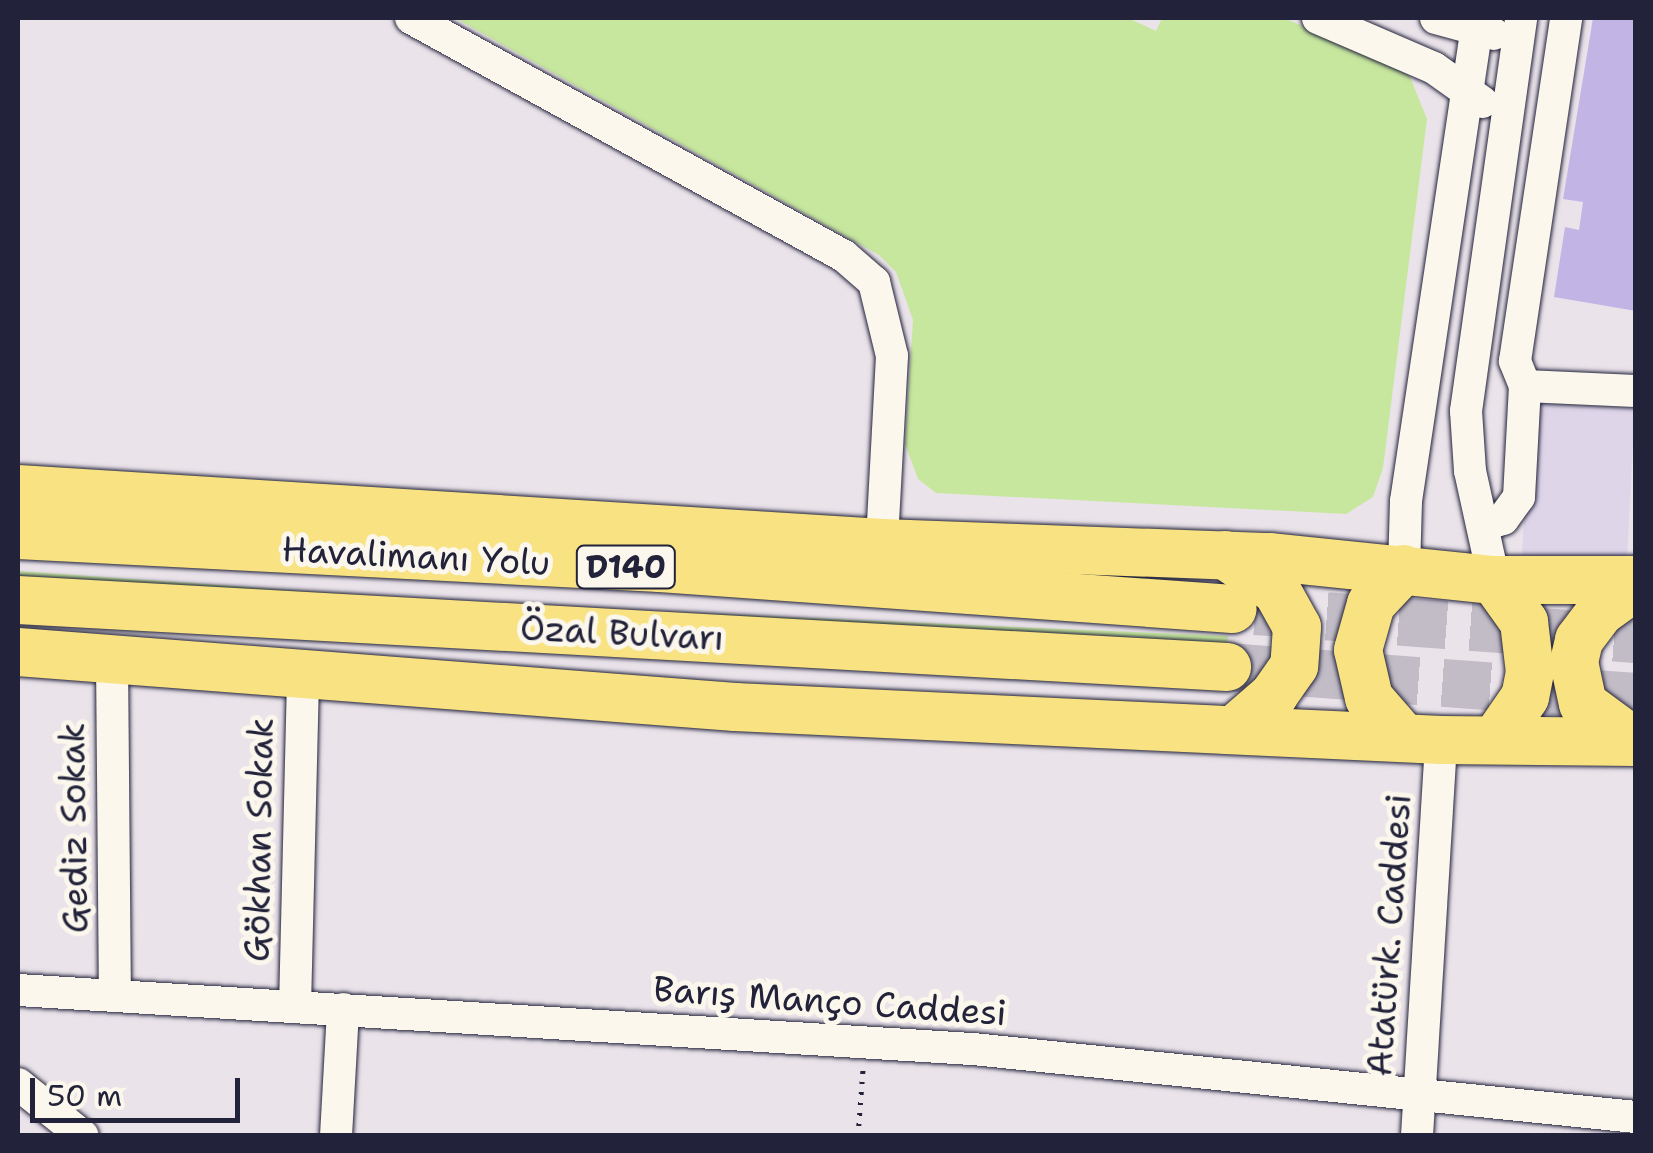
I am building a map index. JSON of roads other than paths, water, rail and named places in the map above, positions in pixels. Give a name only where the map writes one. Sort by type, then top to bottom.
[{"type":"highway","points":[[18,489],[882,543],[1225,555],[1494,580],[1636,583]]},
{"type":"highway","name":"Havalimanı Yolu","points":[[18,534],[640,567],[1234,609]]},
{"type":"highway","points":[[1225,555],[1277,592],[1297,627],[1294,666],[1274,695],[1235,729]]},
{"type":"highway","points":[[1404,570],[1371,604],[1358,650],[1368,698],[1422,738]]},
{"type":"highway","points":[[1494,580],[1524,622],[1530,672],[1525,697],[1496,739]]},
{"type":"highway","points":[[1636,583],[1600,612],[1579,640],[1574,662],[1583,704],[1636,742]]},
{"type":"highway","name":"Özal Bulvarı","points":[[18,600],[1227,667]]},
{"type":"highway","points":[[18,652],[735,707],[1422,738],[1636,742]]},
{"type":"street","points":[[411,18],[844,256],[874,282],[886,308],[892,356],[882,543]]},
{"type":"street","points":[[1318,18],[1434,68],[1468,94],[1508,103]]},
{"type":"street","points":[[1436,18],[1519,30],[1468,362],[1468,445],[1494,580]]},
{"type":"street","points":[[1484,525],[1504,519],[1519,497],[1525,386],[1515,360],[1566,18]]},
{"type":"street","points":[[1404,570],[1406,501],[1477,25]]},
{"type":"street","points":[[1525,386],[1636,391]]},
{"type":"street","name":"Gediz Sokak","points":[[112,659],[116,995]]},
{"type":"street","name":"Gökhan Sokak","points":[[295,1007],[303,675]]},
{"type":"street","name":"Atatürk. Caddesi","points":[[1417,1136],[1422,738]]},
{"type":"street","name":"Barış Manço Caddesi","points":[[18,990],[866,1042],[1636,1117]]},
{"type":"street","points":[[336,1136],[343,1009]]},
{"type":"street","points":[[18,1084],[80,1134]]},
{"type":"tunnel","points":[[1255,611],[1636,639]]},
{"type":"tunnel","points":[[1227,667],[1636,697]]}]
